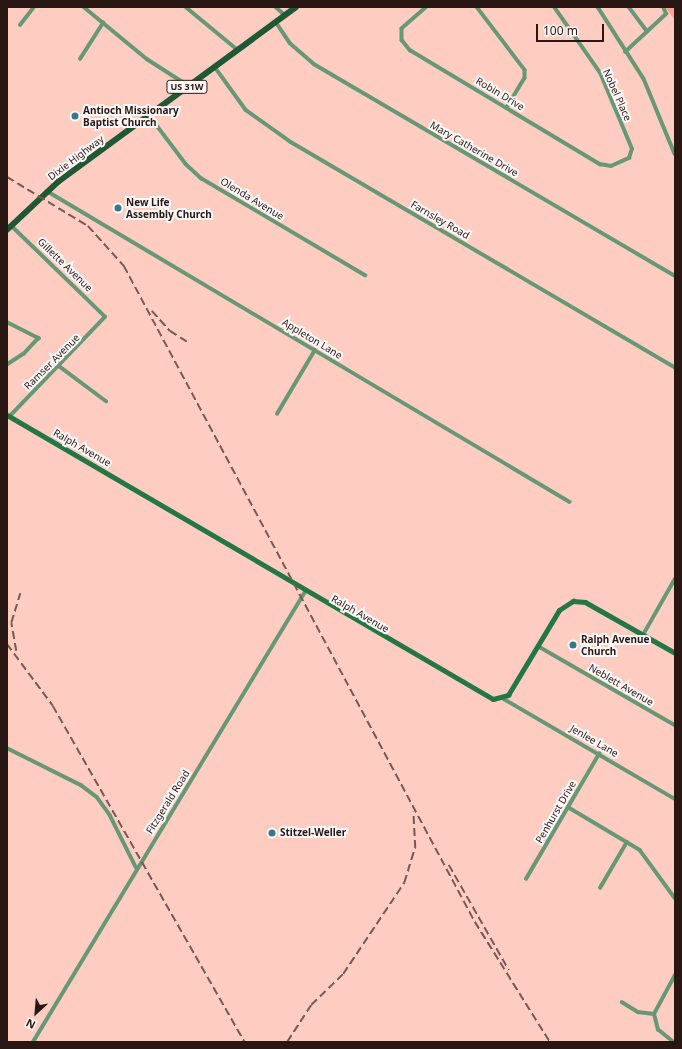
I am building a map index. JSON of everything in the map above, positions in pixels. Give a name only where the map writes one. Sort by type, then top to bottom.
[{"type":"main road","name":"Dixie Highway","points":[[9,228],[47,191],[296,7]]},
{"type":"street","points":[[20,25],[34,7]]},
{"type":"street","points":[[84,7],[147,59],[189,86]]},
{"type":"street","points":[[186,7],[238,50]]},
{"type":"street","points":[[276,7],[285,15]]},
{"type":"street","name":"Robin Drive","points":[[428,7],[402,29],[404,45],[605,166],[627,159],[632,153]]},
{"type":"street","points":[[477,7],[525,70],[525,78],[507,108]]},
{"type":"street","name":"Nobel Place","points":[[554,7],[600,74],[632,153]]},
{"type":"street","points":[[598,7],[646,84],[675,154]]},
{"type":"street","points":[[629,7],[647,31]]},
{"type":"street","points":[[625,52],[666,14],[663,7]]},
{"type":"street","name":"Mary Catherine Drive","points":[[276,22],[290,43],[314,64],[675,276]]},
{"type":"street","points":[[80,59],[103,23]]},
{"type":"street","name":"Farnsley Road","points":[[215,67],[246,110],[290,142],[675,367]]},
{"type":"street","name":"Olenda Avenue","points":[[149,115],[186,164],[201,178],[365,275]]},
{"type":"street","name":"Appleton Lane","points":[[47,191],[570,502]]},
{"type":"street","name":"Gillette Avenue","points":[[9,228],[103,312],[104,318]]},
{"type":"street","name":"Ramser Avenue","points":[[8,415],[59,366],[104,318]]},
{"type":"street","points":[[7,322],[39,338],[24,354],[7,365]]},
{"type":"street","points":[[277,414],[315,350]]},
{"type":"street","points":[[59,366],[106,401]]},
{"type":"street","name":"Ralph Avenue","points":[[8,415],[305,592],[487,697],[504,699]]},
{"type":"street","points":[[643,635],[675,579]]},
{"type":"street","name":"Fitzgerald Road","points":[[33,1042],[136,867],[170,818],[305,592]]},
{"type":"street","points":[[504,699],[559,610],[574,601],[585,602],[675,653]]},
{"type":"street","name":"Neblett Avenue","points":[[538,646],[675,725]]},
{"type":"street","name":"Jenlee Lane","points":[[504,699],[675,800]]},
{"type":"street","points":[[7,748],[90,792],[110,815],[136,867]]},
{"type":"street","name":"Penhurst Drive","points":[[526,879],[599,754]]},
{"type":"street","points":[[568,807],[627,842],[648,858],[675,898]]},
{"type":"street","points":[[600,888],[627,842]]},
{"type":"street","points":[[673,1042],[668,1041],[658,1030],[654,1014],[675,976]]},
{"type":"street","points":[[622,1002],[638,1012],[654,1014]]},
{"type":"shaded area","points":[[665,7],[675,7],[675,20]]},
{"type":"railway","points":[[7,177],[88,226],[124,266],[475,922],[550,1042]]},
{"type":"railway","points":[[152,311],[170,331],[189,343]]},
{"type":"railway","points":[[16,651],[11,623],[20,593]]},
{"type":"railway","points":[[7,644],[53,706],[245,1042]]},
{"type":"railway","points":[[287,1042],[311,1005],[343,974],[404,883],[415,848],[413,812]]},
{"type":"railway","points":[[449,865],[509,970]]},
{"type":"place","name":"Antioch Missionary Baptist Church","points":[[75,116]]},
{"type":"place","name":"New Life Assembly Church","points":[[118,208]]},
{"type":"place","name":"Ralph Avenue Church","points":[[573,645]]},
{"type":"place","name":"Stitzel-Weller","points":[[272,833]]}]
